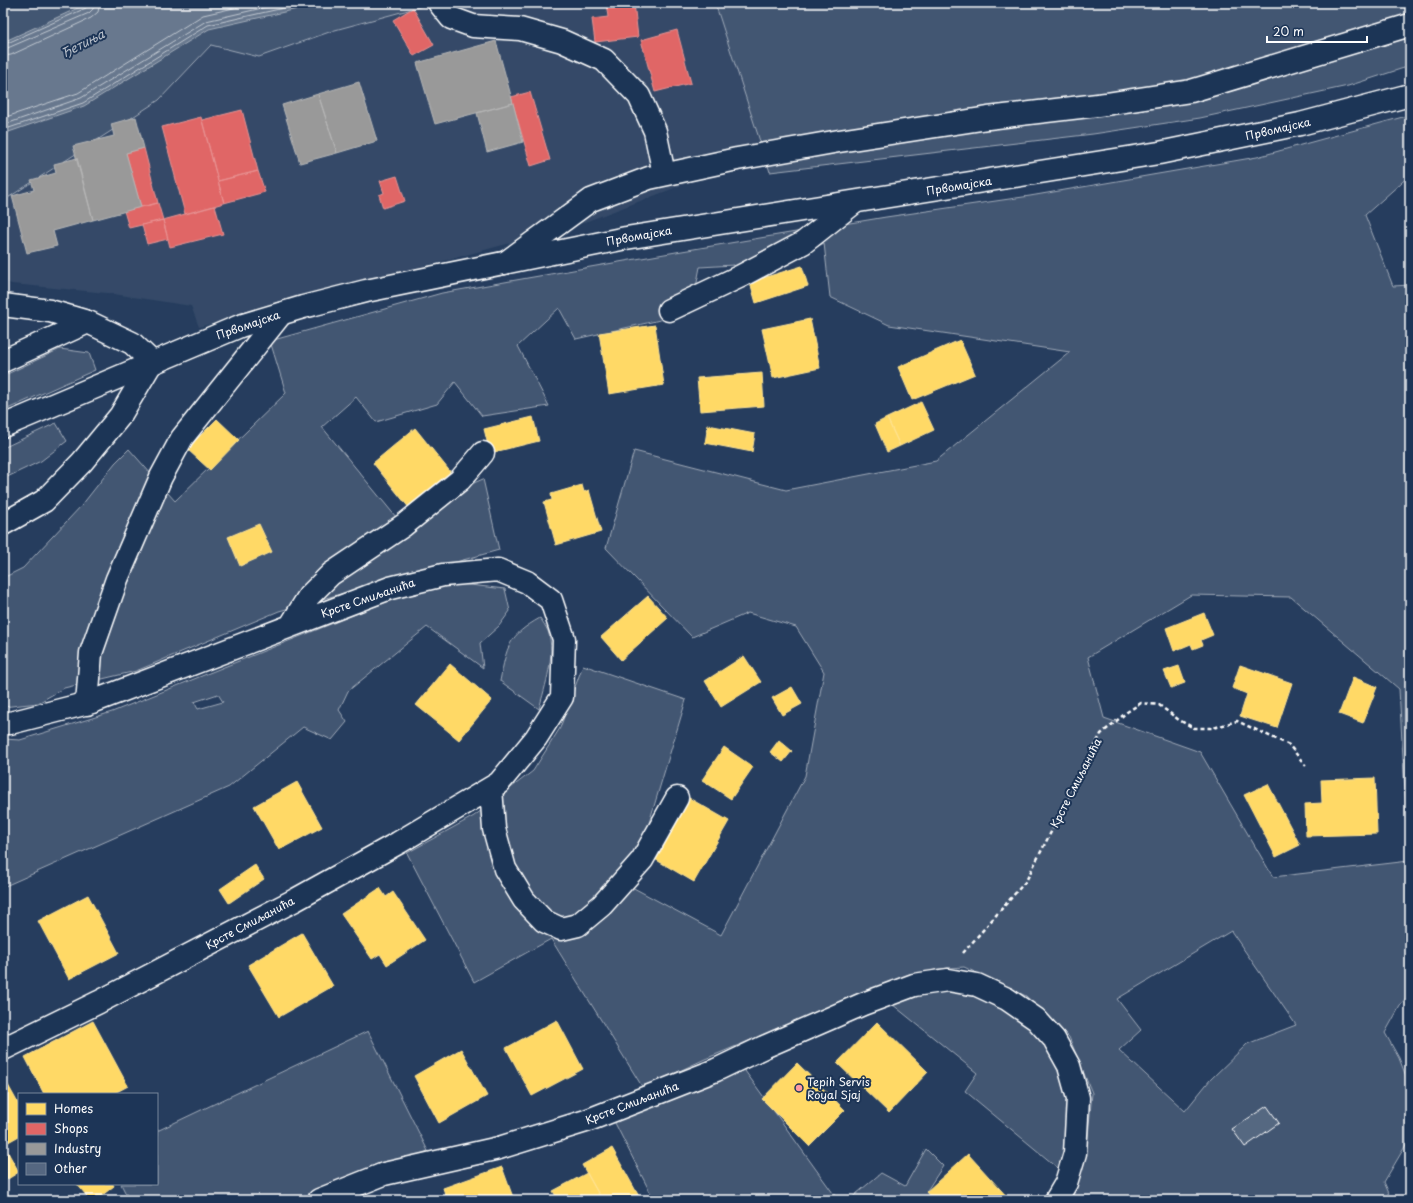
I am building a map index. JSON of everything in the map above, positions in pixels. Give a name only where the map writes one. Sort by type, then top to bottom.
[{"type":"street","points":[[439,3],[451,18],[473,26],[520,29],[562,41],[604,60],[639,96],[655,131],[664,174]]},
{"type":"street","name":"Првомајска","points":[[505,263],[591,200],[649,178],[664,174],[839,141],[988,118],[1106,104],[1191,91],[1410,25]]},
{"type":"street","name":"Првомајска","points":[[3,426],[240,326],[366,291],[626,238],[1014,178],[1214,143],[1300,124],[1410,95]]},
{"type":"street","points":[[670,310],[741,276],[803,242],[855,202]]},
{"type":"street","points":[[3,305],[50,311],[88,322],[132,343],[152,362],[120,416],[82,462],[44,501],[3,524]]},
{"type":"street","points":[[87,704],[91,653],[117,579],[161,477],[182,438],[281,314]]},
{"type":"street","points":[[3,361],[88,322]]},
{"type":"street","points":[[291,625],[309,596],[331,574],[421,512],[460,480],[483,453]]},
{"type":"street","name":"Крсте Смиљанића","points":[[3,723],[10,723],[87,704],[390,588],[443,575],[498,570],[527,582],[551,600],[564,639],[562,697],[536,738],[499,783],[398,843],[295,900],[99,1002],[3,1049]]},
{"type":"street","points":[[491,788],[494,829],[505,868],[524,900],[544,921],[561,929],[578,925],[602,905],[642,860],[677,798]]},
{"type":"street","name":"Крсте Смиљанића","points":[[319,1200],[384,1174],[499,1148],[586,1121],[716,1070],[764,1047],[863,1004],[914,985],[948,980],[977,985],[1007,999],[1036,1019],[1054,1039],[1069,1066],[1078,1098],[1075,1153],[1066,1183],[1056,1200]]},
{"type":"path","name":"Крсте Смиљанића","points":[[936,981],[999,914],[1026,881],[1102,734],[1127,712],[1141,703],[1158,705],[1179,720],[1194,728],[1213,728],[1237,721],[1289,745],[1306,766]]},
{"type":"shaded area","points":[[3,3],[434,3],[335,30],[259,57],[211,45],[159,100],[3,201]]},
{"type":"shaded area","points":[[434,3],[715,3],[764,154],[577,225],[199,327],[191,306],[107,293],[12,284],[3,281],[3,201],[159,100],[211,45],[259,57],[335,30]]},
{"type":"shaded area","points":[[715,3],[1410,3],[1410,66],[1348,86],[1200,118],[1093,134],[770,172]]},
{"type":"shaded area","points":[[1410,115],[1410,175],[1365,215],[1393,286],[1410,285],[1410,994],[1400,1006],[1385,1033],[1399,1058],[1410,1084],[1410,1138],[1384,1182],[1392,1200],[1060,1200],[1087,1147],[1092,1093],[1069,1037],[1026,996],[964,967],[937,969],[828,1008],[705,1059],[643,1088],[551,939],[474,982],[407,853],[474,816],[533,771],[560,728],[583,665],[686,700],[630,886],[721,935],[805,776],[824,672],[796,627],[748,613],[692,637],[606,548],[634,451],[786,490],[936,461],[1070,352],[889,325],[830,297],[824,243],[738,288],[734,265],[700,267],[691,313],[576,339],[559,308],[518,346],[549,406],[482,416],[455,382],[437,404],[376,422],[356,397],[322,427],[396,517],[483,479],[499,550],[279,611],[136,671],[64,688],[38,703],[3,707],[3,578],[23,568],[82,505],[115,463],[129,449],[175,501],[286,393],[270,341],[442,293],[676,252],[886,217],[1030,196],[1257,157]],"holes":[[[1191,595],[1291,597],[1399,689],[1409,861],[1273,877],[1200,752],[1104,718],[1088,657]],[[1231,931],[1296,1025],[1247,1044],[1210,1080],[1185,1111],[1119,1050],[1141,1030],[1117,999]]]},
{"type":"shaded area","points":[[60,349],[89,353],[95,370],[3,411],[3,376]]},
{"type":"shaded area","points":[[56,423],[67,441],[41,461],[3,479],[3,448]]},
{"type":"shaded area","points":[[433,583],[461,584],[505,589],[510,611],[499,626],[480,643],[483,668],[427,627],[348,691],[339,710],[347,722],[332,740],[303,727],[229,787],[3,887],[3,739],[20,740],[112,712]],"holes":[[[218,694],[223,702],[198,709],[194,702]]]},
{"type":"shaded area","points":[[540,618],[548,631],[551,650],[547,681],[539,709],[500,681],[507,650],[511,643],[515,637],[529,624]]},
{"type":"shaded area","points":[[925,986],[974,995],[1006,1008],[1037,1029],[1054,1052],[1067,1089],[1072,1124],[1058,1168],[965,1091],[977,1073],[887,1000]]},
{"type":"shaded area","points":[[368,1031],[428,1151],[296,1200],[129,1200],[122,1185],[158,1185],[158,1131]]},
{"type":"shaded area","points":[[740,1064],[838,1200],[654,1200],[613,1119]]},
{"type":"shaded area","points":[[926,1149],[943,1166],[926,1192],[933,1200],[849,1200],[881,1173],[905,1186]]},
{"type":"water","name":"Ђетиња","points":[[89,3],[324,3],[209,29],[84,106],[3,134],[3,42]]},
{"type":"building: Homes","points":[[802,266],[808,286],[756,303],[750,282]]},
{"type":"building: Homes","points":[[810,319],[820,368],[773,378],[762,329]]},
{"type":"building: Homes","points":[[655,325],[664,385],[609,394],[599,333]]},
{"type":"building: Homes","points":[[960,340],[975,374],[912,400],[898,367]]},
{"type":"building: Homes","points":[[762,373],[764,406],[700,411],[697,378]]},
{"type":"building: Homes","points":[[921,402],[934,430],[900,446],[887,418]]},
{"type":"building: Homes","points":[[533,417],[539,441],[490,453],[484,429]]},
{"type":"building: Homes","points":[[887,418],[900,446],[887,452],[875,424]]},
{"type":"building: Homes","points":[[217,419],[239,440],[210,470],[187,449]]},
{"type":"building: Homes","points":[[708,425],[755,434],[752,452],[705,443]]},
{"type":"building: Homes","points":[[415,428],[452,474],[410,509],[373,463]]},
{"type":"building: Homes","points":[[582,485],[584,492],[589,490],[601,532],[556,545],[544,502],[552,500],[551,494]]},
{"type":"building: Homes","points":[[259,524],[272,552],[240,566],[228,537]]},
{"type":"building: Homes","points":[[648,596],[668,618],[621,660],[601,637]]},
{"type":"building: Homes","points":[[1204,613],[1213,635],[1201,640],[1203,645],[1193,649],[1191,644],[1174,651],[1166,628]]},
{"type":"building: Homes","points":[[744,656],[761,682],[721,707],[705,681]]},
{"type":"building: Homes","points":[[450,664],[492,700],[459,740],[416,705]]},
{"type":"building: Homes","points":[[1240,665],[1292,683],[1277,728],[1240,716],[1247,694],[1232,688]]},
{"type":"building: Homes","points":[[1179,666],[1185,683],[1171,688],[1164,671]]},
{"type":"building: Homes","points":[[1353,677],[1377,687],[1363,723],[1339,714]]},
{"type":"building: Homes","points":[[792,687],[802,704],[782,715],[772,698]]},
{"type":"building: Homes","points":[[779,740],[792,751],[783,762],[770,752]]},
{"type":"building: Homes","points":[[724,747],[753,767],[731,799],[702,780]]},
{"type":"building: Homes","points":[[1375,778],[1377,834],[1306,836],[1305,804],[1322,803],[1321,780]]},
{"type":"building: Homes","points":[[297,782],[322,827],[279,850],[254,806]]},
{"type":"building: Homes","points":[[1268,784],[1300,845],[1276,857],[1244,795]]},
{"type":"building: Homes","points":[[689,798],[729,821],[694,882],[653,858]]},
{"type":"building: Homes","points":[[255,865],[264,879],[229,903],[220,889]]},
{"type":"building: Homes","points":[[380,888],[386,897],[393,892],[425,940],[387,965],[380,954],[372,959],[341,914]]},
{"type":"building: Homes","points":[[88,895],[119,953],[69,979],[38,921]]},
{"type":"building: Homes","points":[[302,933],[333,986],[279,1017],[248,965]]},
{"type":"building: Homes","points":[[557,1020],[583,1069],[532,1096],[506,1048]]},
{"type":"building: Homes","points":[[93,1021],[128,1086],[115,1093],[43,1093],[25,1057]]},
{"type":"building: Homes","points":[[877,1022],[928,1072],[889,1113],[837,1063]]},
{"type":"building: Homes","points":[[461,1049],[487,1096],[439,1123],[414,1076]]},
{"type":"building: Homes","points":[[797,1063],[845,1110],[809,1146],[762,1099]]},
{"type":"building: Homes","points":[[3,1076],[18,1103],[18,1137],[3,1145]]},
{"type":"building: Homes","points":[[612,1148],[641,1200],[602,1200],[582,1165]]},
{"type":"building: Homes","points":[[6,1149],[18,1173],[3,1182],[3,1151]]},
{"type":"building: Homes","points":[[968,1154],[1010,1200],[933,1200],[926,1192]]},
{"type":"building: Homes","points":[[502,1167],[514,1200],[447,1200],[443,1188]]},
{"type":"building: Homes","points":[[587,1173],[602,1200],[558,1200],[553,1191]]},
{"type":"building: Homes","points":[[78,1185],[114,1185],[96,1200],[90,1200]]},
{"type":"building: Shops","points":[[606,3],[634,3],[638,37],[595,42],[592,19],[608,17]]},
{"type":"building: Shops","points":[[413,8],[434,45],[414,56],[393,20]]},
{"type":"building: Shops","points":[[677,30],[691,83],[655,92],[641,40]]},
{"type":"building: Shops","points":[[530,92],[550,160],[531,166],[511,97]]},
{"type":"building: Shops","points":[[242,110],[258,171],[218,181],[202,120]]},
{"type":"building: Shops","points":[[201,117],[224,203],[185,214],[162,127]]},
{"type":"building: Shops","points":[[144,148],[158,203],[141,207],[126,153]]},
{"type":"building: Shops","points":[[258,171],[265,192],[224,203],[218,181]]},
{"type":"building: Shops","points":[[397,176],[405,201],[383,208],[379,195],[384,193],[380,181]]},
{"type":"building: Shops","points":[[158,203],[163,220],[129,228],[124,211]]},
{"type":"building: Shops","points":[[215,206],[223,234],[170,247],[163,220]]},
{"type":"building: Shops","points":[[163,220],[168,239],[147,244],[142,225]]},
{"type":"building: Industry","points":[[496,41],[513,103],[435,124],[417,63]]},
{"type":"building: Industry","points":[[359,82],[377,141],[337,153],[318,94]]},
{"type":"building: Industry","points":[[318,94],[337,153],[300,163],[282,105]]},
{"type":"building: Industry","points":[[513,103],[523,142],[487,152],[477,113]]},
{"type":"building: Industry","points":[[136,117],[144,148],[126,153],[141,207],[93,220],[73,146],[114,136],[111,124]]},
{"type":"building: Industry","points":[[77,158],[93,220],[53,231],[57,246],[27,253],[12,196],[34,190],[31,180],[56,173],[54,164]]},
{"type":"building: Other","points":[[1267,1106],[1279,1123],[1245,1147],[1232,1129]]},
{"type":"place","name":"Tepih Servis Royal Sjaj","points":[[799,1088]]}]
